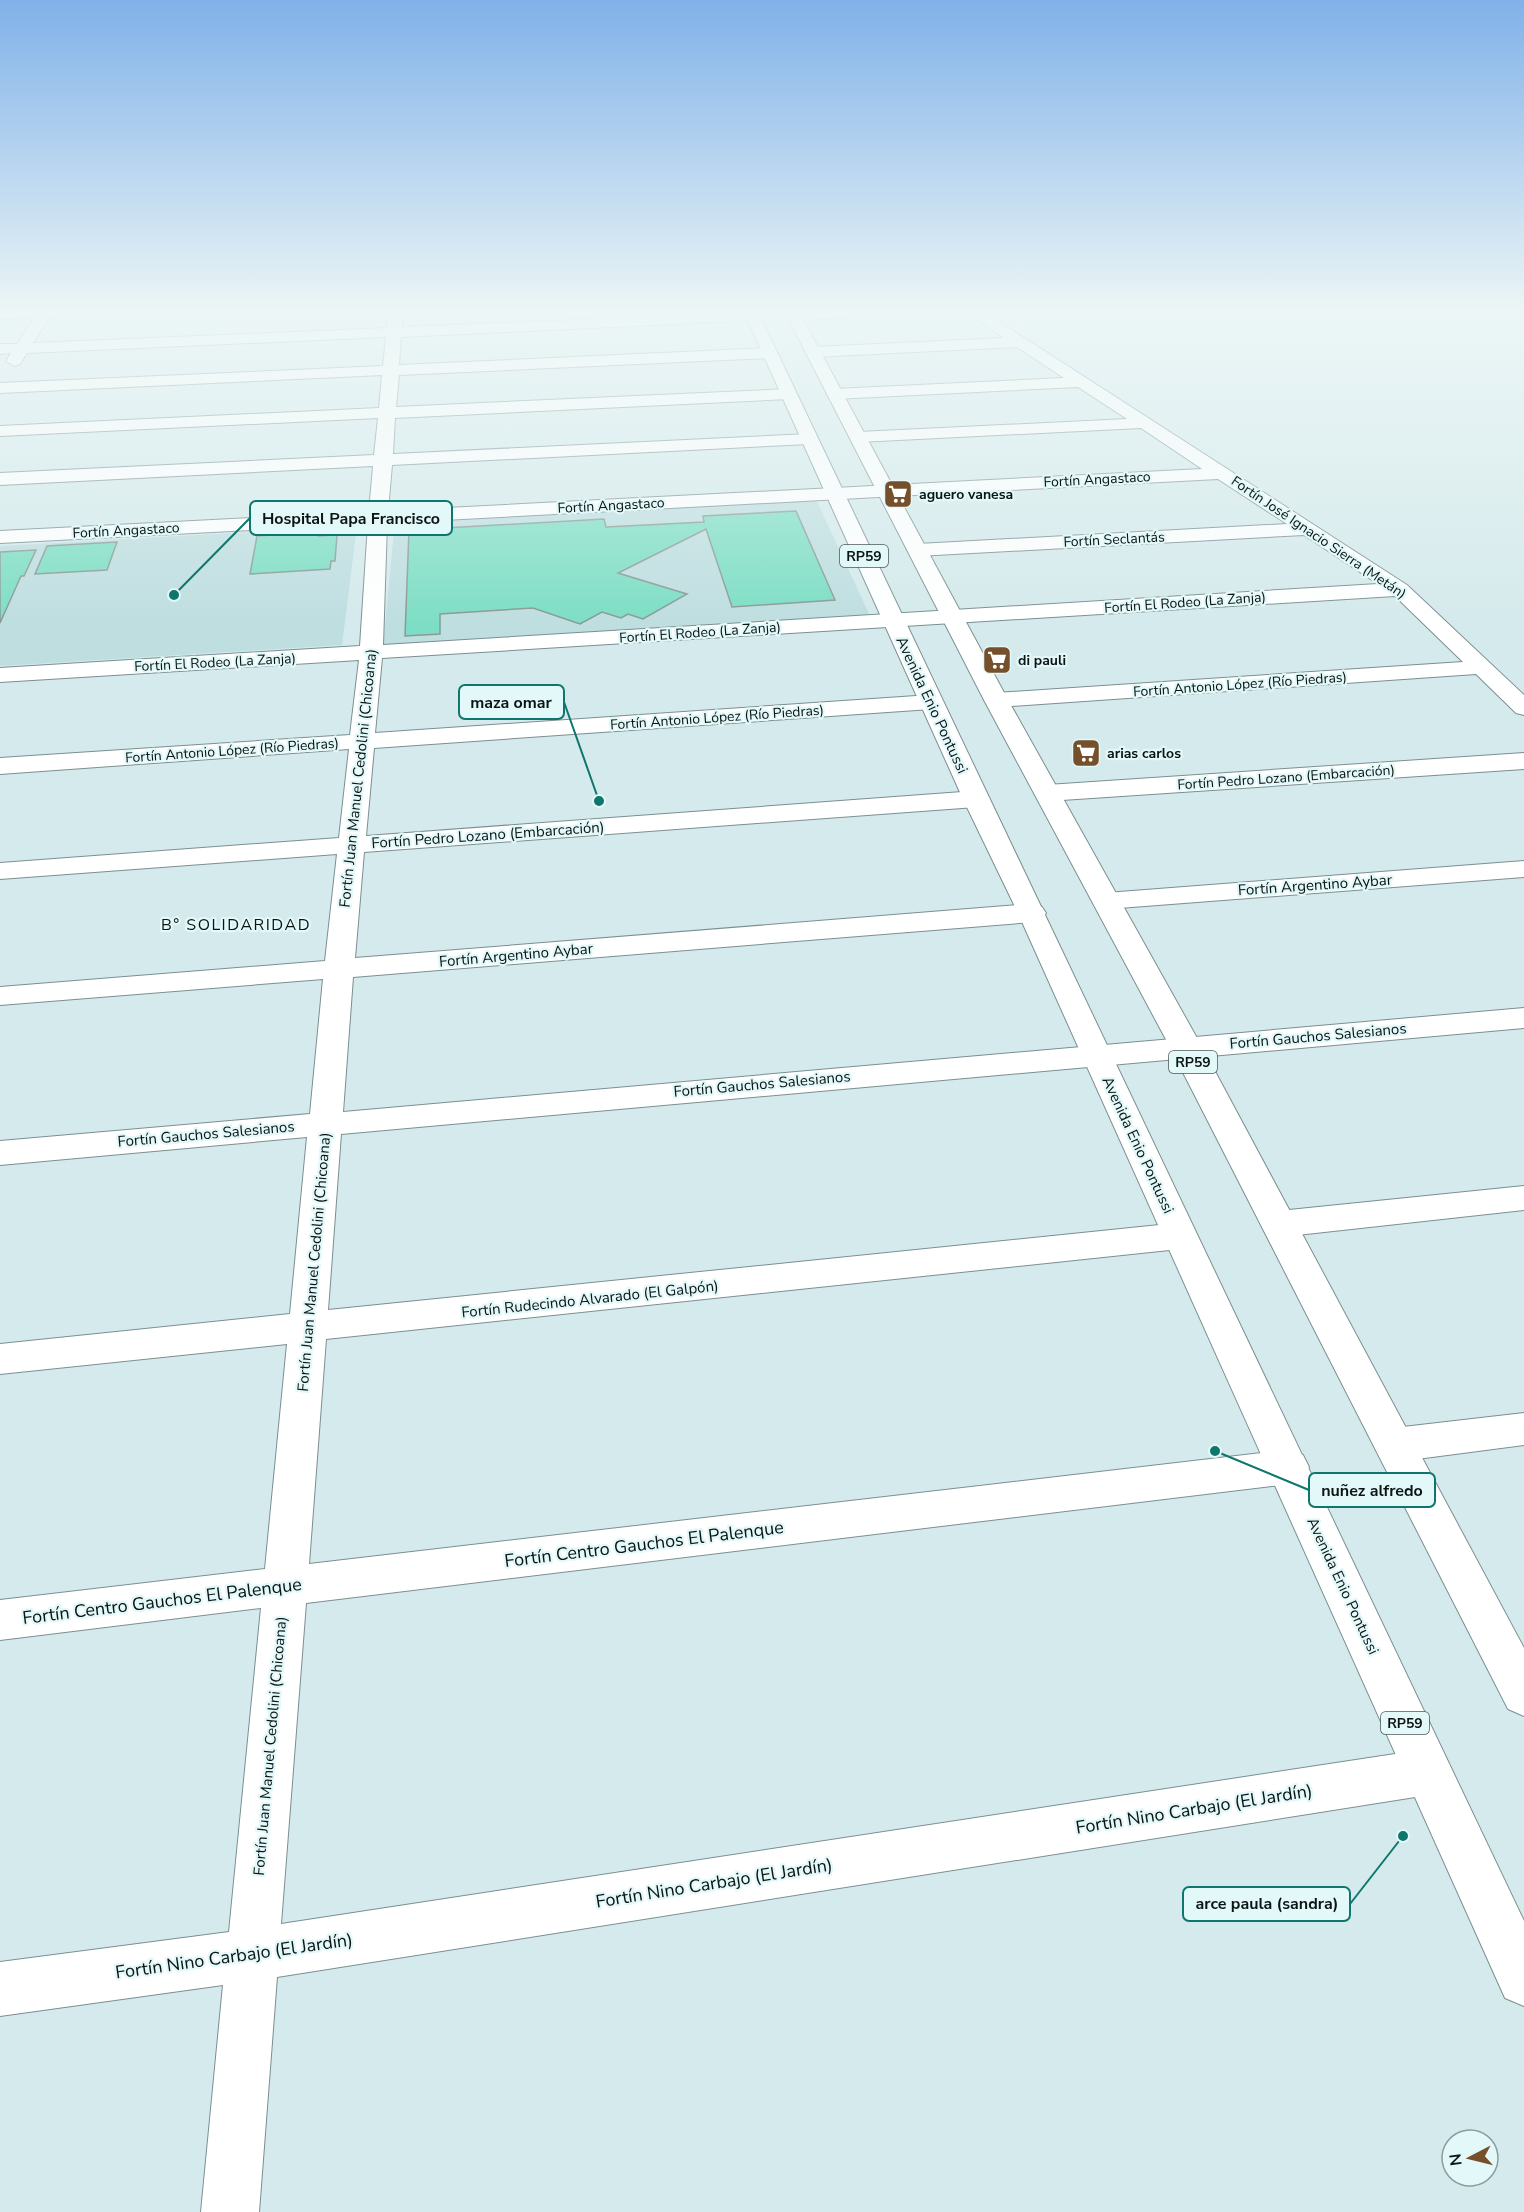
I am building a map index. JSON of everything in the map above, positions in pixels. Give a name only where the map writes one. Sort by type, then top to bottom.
[{"type":"street","points":[[0,431],[341,415]]},
{"type":"street","name":"Fortín Juan Manuel Cedolini (Chicoana)","points":[[230,2212],[283,1587],[309,1328],[339,969],[371,652],[378,517],[389,415]]},
{"type":"street","name":"Avenida Enio Pontussi","points":[[799,415],[976,800],[1032,913],[1179,1236],[1524,1979]]},
{"type":"street","name":"RP59","points":[[846,415],[996,700],[1186,1047],[1524,1694]]},
{"type":"street","name":"Fortín José Ignacio Sierra (Metán)","points":[[1135,415],[1400,589],[1524,708]]},
{"type":"street","points":[[859,437],[1148,423]]},
{"type":"street","points":[[0,479],[810,438]]},
{"type":"street","name":"Fortín Angastaco","points":[[0,537],[1222,472]]},
{"type":"street","name":"Fortín Seclantás","points":[[918,550],[1310,529]]},
{"type":"street","name":"Fortín El Rodeo (La Zanja)","points":[[0,675],[1400,589]]},
{"type":"street","name":"Fortín Antonio López (Río Piedras)","points":[[996,700],[1491,675],[1524,682]]},
{"type":"street","name":"Fortín Antonio López (Río Piedras)","points":[[0,766],[931,702]]},
{"type":"street","name":"Fortín Pedro Lozano (Embarcación)","points":[[1047,793],[1524,761]]},
{"type":"street","name":"Fortín Pedro Lozano (Embarcación)","points":[[0,871],[976,800]]},
{"type":"street","name":"Fortín Argentino Aybar","points":[[1106,901],[1524,869]]},
{"type":"street","name":"Fortín Argentino Aybar","points":[[0,996],[1032,913]]},
{"type":"street","name":"Fortín Gauchos Salesianos","points":[[0,1153],[1524,1017]]},
{"type":"street","points":[[1279,1224],[1524,1198]]},
{"type":"street","name":"Fortín Rudecindo Alvarado (El Galpón)","points":[[0,1359],[1179,1236]]},
{"type":"street","points":[[1394,1444],[1524,1430]]},
{"type":"street","name":"Fortín Centro Gauchos El Palenque","points":[[0,1620],[1288,1467]]},
{"type":"street","name":"Fortín Nino Carbajo (El Jardín)","points":[[0,1989],[252,1955],[1428,1772]]},
{"type":"shaded area","points":[[815,497],[870,616],[383,646],[395,521]]},
{"type":"shaded area","points":[[357,526],[342,645],[0,666],[0,546]]},
{"type":"building","points":[[796,511],[835,600],[732,607],[706,529],[618,573],[687,594],[643,619],[628,614],[621,618],[602,612],[580,624],[533,608],[440,614],[440,634],[405,636],[409,530],[604,519],[606,527],[704,522],[703,516]]},
{"type":"building","points":[[318,532],[318,536],[337,535],[335,561],[331,561],[330,569],[250,574],[257,536]]},
{"type":"building","points":[[117,542],[107,570],[35,574],[47,546]]},
{"type":"building","points":[[36,550],[24,576],[21,576],[0,623],[0,552]]},
{"type":"place","name":"aguero vanesa","points":[[898,494]]},
{"type":"place","name":"Hospital Papa Francisco","points":[[174,595]]},
{"type":"place","name":"di pauli","points":[[997,660]]},
{"type":"place","name":"arias carlos","points":[[1086,753]]},
{"type":"place","name":"maza omar","points":[[599,801]]},
{"type":"place","name":"nuñez alfredo","points":[[1215,1451]]},
{"type":"place","name":"arce paula (sandra)","points":[[1403,1836]]},
{"type":"district","name":"B° SOLIDARIDAD","points":[[236,924]]}]
